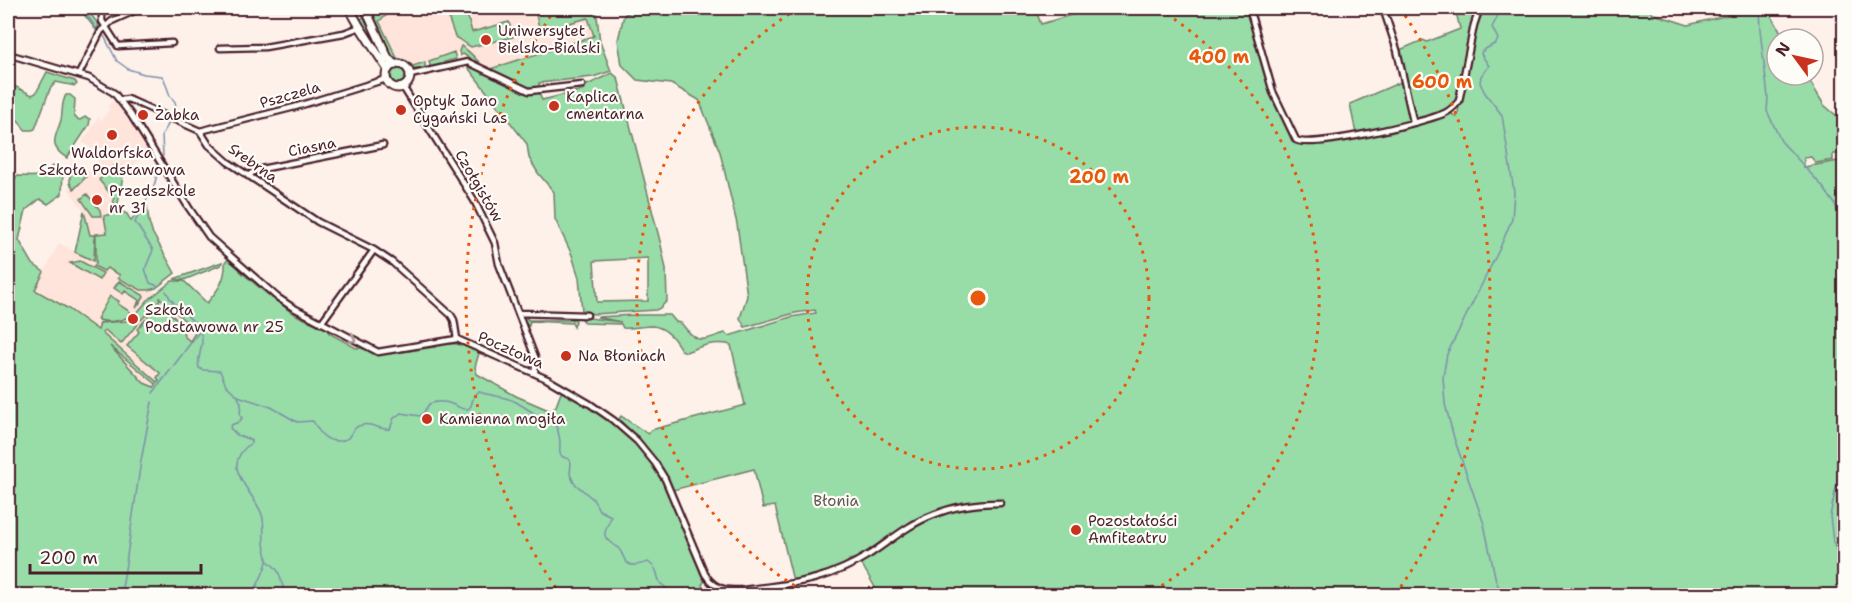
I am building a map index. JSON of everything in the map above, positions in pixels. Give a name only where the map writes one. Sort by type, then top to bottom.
[{"type":"street","points":[[102,8],[101,18],[116,44],[120,46],[172,43]]},
{"type":"street","points":[[79,74],[105,26],[141,8]]},
{"type":"street","points":[[349,8],[388,70]]},
{"type":"street","points":[[365,8],[388,58],[395,65],[405,67],[410,75],[403,87],[394,87],[386,79],[388,70],[395,65]]},
{"type":"street","points":[[1249,8],[1273,92],[1298,142],[1338,139],[1445,113],[1459,101],[1474,25],[1483,8]]},
{"type":"street","points":[[1383,8],[1397,50],[1413,121]]},
{"type":"street","points":[[220,48],[265,47],[344,33],[360,27]]},
{"type":"street","name":"Pocztowa","points":[[8,54],[79,74],[111,90],[120,100],[203,230],[234,260],[284,302],[378,352],[457,339],[535,373],[590,404],[613,420],[637,441],[655,463],[665,479],[705,574],[721,589],[737,591],[783,586],[828,576],[868,555],[913,524],[934,514],[975,503],[1000,503]]},
{"type":"street","points":[[410,75],[468,62],[529,91],[582,85]]},
{"type":"street","name":"Pszczela","points":[[200,131],[295,107],[386,79]]},
{"type":"street","name":"Czołgistów","points":[[403,87],[474,201],[495,243],[499,264],[535,357],[535,373]]},
{"type":"street","name":"Srebrna","points":[[120,100],[128,99],[200,131],[209,145],[248,176],[318,222],[374,250],[392,262],[451,315],[457,339]]},
{"type":"street","name":"Ciasna","points":[[248,176],[256,170],[383,145]]},
{"type":"street","points":[[321,323],[374,250]]},
{"type":"street","points":[[518,313],[587,315]]},
{"type":"shaded area","name":"Uniwersytet Bielsko-Bialski","points":[[373,8],[596,8],[600,34],[487,70],[460,51],[412,66],[407,61],[397,58]]},
{"type":"shaded area","name":"Szkoła Podstawowa nr 25","points":[[112,102],[118,104],[149,153],[123,173],[117,209],[127,214],[152,290],[195,330],[154,387],[144,384],[105,341],[67,308],[35,290],[59,243],[75,251],[84,211],[69,190],[71,160],[88,172],[102,156],[82,142],[99,117],[101,120],[109,110],[108,106]]},
{"type":"green space","points":[[79,8],[86,8],[99,25],[96,30]]},
{"type":"green space","points":[[371,8],[408,8],[387,15],[379,21],[397,58],[413,66],[425,62],[425,68],[421,71],[421,69],[414,69],[392,56]]},
{"type":"green space","points":[[456,8],[465,8],[472,32],[509,22],[513,37],[471,47],[455,37],[449,20]]},
{"type":"green space","points":[[566,8],[596,8],[600,42],[611,71],[593,77],[539,83],[539,87],[530,90],[497,76],[471,61],[463,54],[460,56],[461,46],[487,70],[594,36],[588,18],[540,31],[536,15]]},
{"type":"green space","name":"Błonia","points":[[635,8],[1035,8],[1041,24],[1094,8],[1248,8],[1264,69],[1295,141],[1301,145],[1327,142],[1447,114],[1457,117],[1475,26],[1485,8],[1646,8],[1654,14],[1688,25],[1750,8],[1767,8],[1778,27],[1765,27],[1765,87],[1813,87],[1824,105],[1844,122],[1844,159],[1840,154],[1833,154],[1833,160],[1816,163],[1811,157],[1804,158],[1804,167],[1844,160],[1844,595],[874,595],[876,589],[862,561],[922,517],[867,553],[822,575],[793,581],[775,506],[763,508],[754,469],[673,490],[650,452],[619,419],[621,416],[648,434],[651,430],[745,405],[731,345],[713,344],[686,352],[681,350],[670,334],[657,327],[623,328],[621,324],[584,323],[582,320],[589,318],[621,322],[597,317],[670,315],[696,338],[705,339],[725,333],[729,336],[791,317],[816,313],[815,310],[795,313],[745,327],[740,318],[747,296],[737,224],[720,152],[699,100],[671,84],[637,80],[622,65],[618,40],[624,15]]},
{"type":"green space","points":[[1455,8],[1481,8],[1477,12],[1458,100],[1445,111],[1415,119],[1400,53],[1402,49],[1423,40],[1427,42],[1460,29]]},
{"type":"green space","points":[[365,16],[381,51],[359,20]]},
{"type":"green space","points":[[454,52],[456,59],[434,68],[430,66],[429,61]]},
{"type":"green space","points":[[466,65],[516,86],[538,91],[542,100],[583,90],[583,87],[612,73],[618,78],[666,269],[667,301],[660,308],[594,314],[582,311],[579,278],[572,255],[555,219],[554,192],[529,158],[527,144]],"holes":[[[648,258],[648,301],[597,302],[594,261]]]},
{"type":"green space","points":[[395,69],[401,69],[405,76],[401,83],[395,83],[391,79],[391,73]]},
{"type":"green space","points":[[47,72],[75,81],[77,84],[75,86],[56,82],[50,89],[35,129],[25,130],[14,118],[8,125],[8,83],[32,95],[36,93]]},
{"type":"green space","points":[[1403,81],[1411,121],[1356,134],[1350,104]]},
{"type":"green space","points":[[66,95],[75,99],[74,116],[77,119],[85,117],[90,119],[89,125],[67,158],[55,145],[55,136]]},
{"type":"green space","points":[[52,166],[63,170],[62,194],[48,204],[40,199],[26,210],[19,240],[33,264],[44,272],[35,290],[67,308],[98,330],[100,323],[126,321],[134,317],[139,322],[121,344],[105,330],[102,333],[157,382],[160,373],[127,346],[146,319],[151,320],[146,315],[141,320],[135,315],[148,300],[172,281],[184,281],[207,303],[220,284],[225,262],[228,260],[234,262],[240,271],[291,312],[328,329],[329,333],[356,348],[383,354],[435,347],[435,344],[458,344],[479,353],[475,367],[477,374],[516,396],[551,411],[556,406],[562,390],[567,392],[620,428],[638,445],[656,469],[672,500],[705,580],[702,585],[704,589],[729,594],[755,592],[770,595],[8,596],[8,190],[17,176],[36,176]],"holes":[[[160,298],[195,330],[190,341],[184,336],[182,325],[159,302]],[[110,346],[156,384],[156,385],[154,387],[144,383]]]},
{"type":"green space","points":[[113,166],[123,176],[117,209],[127,214],[131,221],[141,206],[147,206],[152,232],[175,273],[156,288],[141,290],[118,278],[120,275],[107,268],[104,271],[94,266],[96,263],[96,234],[107,233],[104,216],[116,212],[114,198],[99,180]]},
{"type":"green space","points":[[76,170],[86,177],[74,189],[70,183],[70,175]]},
{"type":"green space","points":[[87,194],[100,210],[101,216],[93,216],[81,199]]},
{"type":"green space","points":[[84,211],[90,235],[95,235],[94,261],[75,252]]},
{"type":"green space","points":[[80,261],[103,273],[99,280],[70,263]]},
{"type":"green space","points":[[222,262],[221,265],[184,280],[174,279]]},
{"type":"green space","points":[[119,281],[143,295],[144,297],[136,308],[139,300],[125,291],[123,294],[114,288]]},
{"type":"green space","points":[[110,296],[132,313],[131,316],[114,321],[97,319]]},
{"type":"green space","points":[[527,317],[528,320],[572,320],[573,317],[576,321],[574,327],[572,323],[530,321],[528,326],[524,321]]},
{"type":"waterway","points":[[82,8],[96,28]]},
{"type":"waterway","points":[[1496,8],[1497,18],[1492,27],[1498,39],[1496,43],[1482,51],[1481,54],[1489,66],[1481,76],[1480,83],[1502,115],[1514,192],[1512,219],[1447,354],[1443,377],[1445,404],[1454,438],[1484,524],[1496,581],[1503,596]]},
{"type":"waterway","points":[[1759,8],[1768,97],[1767,111],[1781,141],[1822,186],[1835,204],[1844,228]]},
{"type":"waterway","points":[[104,36],[117,61],[128,69],[162,76],[175,102],[176,107],[172,116]]},
{"type":"waterway","points":[[163,156],[162,135],[169,123]]},
{"type":"waterway","points":[[158,286],[150,283],[145,269],[153,250],[135,222],[154,186],[159,167]]},
{"type":"waterway","points":[[166,291],[200,331],[202,341],[199,368],[220,371],[226,385],[238,396],[271,407],[297,422],[313,421],[320,432],[330,440],[346,439],[355,428],[362,425],[390,429],[394,418],[401,413],[420,416],[432,403],[445,402],[468,409],[474,395],[479,392],[516,402],[557,427],[560,453],[571,463],[570,474],[574,483],[593,499],[599,510],[611,516],[605,533],[607,539],[620,550],[629,564],[648,562],[652,565],[659,581],[669,591],[669,596]]},
{"type":"waterway","points":[[153,393],[199,332]]},
{"type":"waterway","points":[[238,397],[241,403],[242,418],[230,428],[237,435],[251,440],[251,443],[241,452],[237,461],[237,470],[262,515],[267,559],[265,569],[252,596]]},
{"type":"waterway","points":[[119,596],[152,402]]},
{"type":"waterway","points":[[1844,450],[1830,516],[1833,542],[1843,566],[1844,593]]},
{"type":"waterway","points":[[268,561],[277,570],[287,596]]},
{"type":"place","name":"Uniwersytet Bielsko-Bialski","points":[[486,40]]},
{"type":"place","name":"Kaplica cmentarna","points":[[554,106]]},
{"type":"place","name":"Optyk Jano Cygański Las","points":[[401,110]]},
{"type":"place","name":"Żabka","points":[[143,115]]},
{"type":"place","name":"Waldorfska Szkoła Podstawowa","points":[[112,135]]},
{"type":"place","name":"Przedszkole nr 31","points":[[97,200]]},
{"type":"place","name":"Szkoła Podstawowa nr 25","points":[[133,319]]},
{"type":"place","name":"Na Błoniach","points":[[566,356]]},
{"type":"place","name":"Kamienna mogiła","points":[[427,419]]},
{"type":"place","name":"Pozostałości Amfiteatru","points":[[1076,530]]}]
